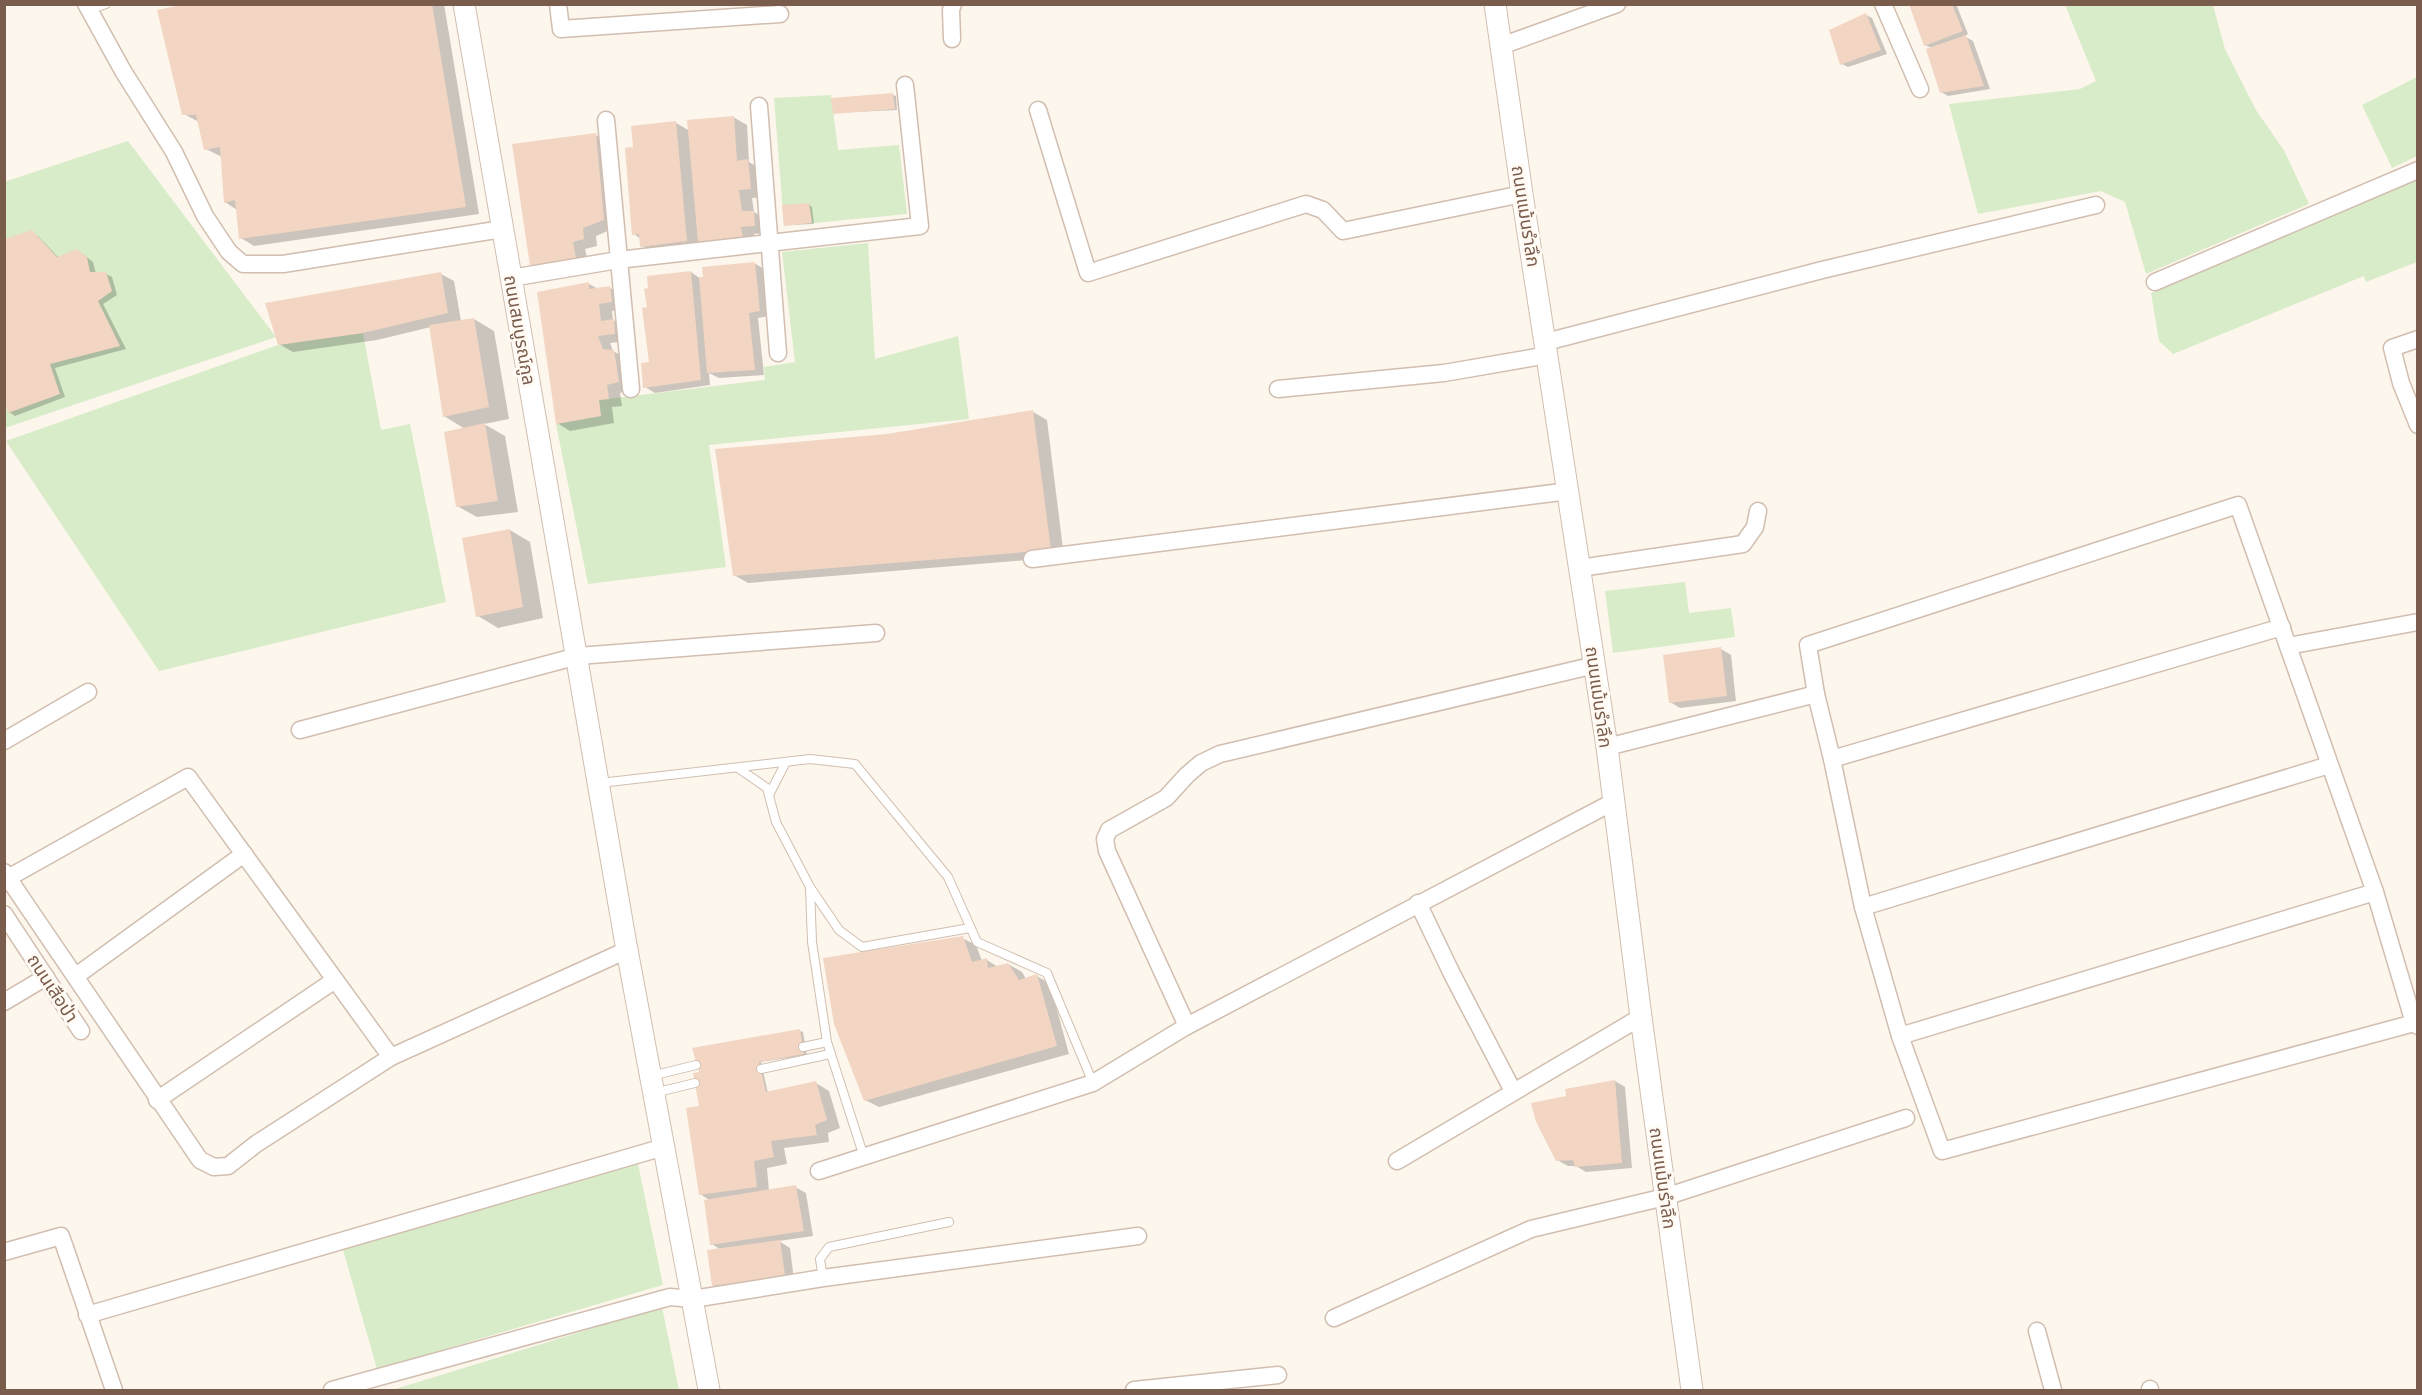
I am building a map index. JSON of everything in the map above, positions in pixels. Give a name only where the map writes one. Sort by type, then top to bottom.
[{"type":"street","name":"ถนนสมบูรณ์กูล","points":[[464,4],[627,950],[709,1390]]},
{"type":"street","points":[[558,4],[561,29],[780,14]]},
{"type":"street","points":[[952,39],[951,10],[953,4]]},
{"type":"street","name":"ถนนแม้นรำลึก","points":[[1495,4],[1607,747],[1692,1390]]},
{"type":"street","points":[[1501,46],[1617,4]]},
{"type":"street","points":[[1883,4],[1920,89]]},
{"type":"street","points":[[88,7],[123,71],[174,152],[205,216],[229,252],[243,264],[283,264],[502,229]]},
{"type":"street","points":[[511,278],[618,260],[920,226],[905,86]]},
{"type":"street","points":[[759,106],[778,353]]},
{"type":"street","points":[[1038,110],[1088,273],[1306,204],[1323,210],[1343,231],[1522,194]]},
{"type":"street","points":[[606,120],[631,389]]},
{"type":"street","points":[[2155,282],[2418,170]]},
{"type":"street","points":[[1278,389],[1444,373],[1547,349],[1822,270],[2096,205]]},
{"type":"street","points":[[2418,339],[2392,348],[2401,383],[2418,425]]},
{"type":"street","points":[[1032,559],[1569,491]]},
{"type":"street","points":[[2238,505],[2282,627],[2374,892],[2416,1025],[1942,1151],[1900,1036],[1863,907],[1816,694],[1808,645],[2238,505]]},
{"type":"street","points":[[1580,568],[1743,544],[1755,527],[1758,511]]},
{"type":"street","points":[[2288,646],[2418,622]]},
{"type":"street","points":[[1832,759],[2282,627]]},
{"type":"street","points":[[300,730],[578,656],[876,633]]},
{"type":"street","points":[[1187,1026],[1107,851],[1105,840],[1109,830],[1166,798],[1194,769],[1220,754],[1595,665]]},
{"type":"street","points":[[4,741],[88,692]]},
{"type":"street","points":[[1607,747],[1816,694]]},
{"type":"street","points":[[1863,907],[2329,765]]},
{"type":"street","points":[[391,1057],[188,777],[6,875],[200,1160],[214,1167],[228,1166],[256,1144],[391,1057],[627,950]]},
{"type":"street","points":[[819,1171],[1093,1083],[1187,1026],[1614,801]]},
{"type":"street","points":[[76,976],[244,854]]},
{"type":"street","points":[[1900,1036],[2374,892]]},
{"type":"street","points":[[1418,903],[1513,1091]]},
{"type":"street","name":"ถนนเสือป่า","points":[[4,914],[81,1031]]},
{"type":"street","points":[[4,1002],[46,977]]},
{"type":"street","points":[[158,1100],[335,980]]},
{"type":"street","points":[[1397,1161],[1641,1017]]},
{"type":"street","points":[[1334,1318],[1531,1229],[1665,1197],[1906,1118]]},
{"type":"street","points":[[87,1315],[664,1147]]},
{"type":"street","points":[[4,1252],[61,1236],[114,1390]]},
{"type":"street","points":[[332,1390],[670,1297],[693,1299],[822,1278],[1138,1236]]},
{"type":"street","points":[[2037,1331],[2053,1390]]},
{"type":"street","points":[[1134,1390],[1278,1375]]},
{"type":"lane","points":[[88,7],[106,4]]},
{"type":"lane","points":[[599,784],[810,759],[855,764],[948,877],[977,942],[1047,973],[1093,1083]]},
{"type":"lane","points":[[769,795],[786,762]]},
{"type":"lane","points":[[738,768],[767,788],[776,822],[810,887],[839,930],[862,946],[970,928]]},
{"type":"lane","points":[[810,887],[812,942],[827,1042],[864,1157]]},
{"type":"lane","points":[[803,1047],[827,1042]]},
{"type":"lane","points":[[761,1069],[830,1054]]},
{"type":"lane","points":[[652,1084],[696,1065]]},
{"type":"lane","points":[[652,1084],[695,1083]]},
{"type":"lane","points":[[822,1278],[820,1259],[829,1247],[949,1222]]},
{"type":"green space","points":[[2065,5],[2213,5],[2225,49],[2256,110],[2285,152],[2309,204],[2146,274],[2125,202],[2101,191],[1978,214],[1949,104],[2080,89],[2096,81]]},
{"type":"green space","points":[[2417,77],[2417,156],[2392,168],[2362,105]]},
{"type":"green space","points":[[831,95],[838,150],[899,145],[907,214],[784,226],[774,98]]},
{"type":"green space","points":[[128,141],[276,337],[5,428],[4,182]]},
{"type":"green space","points":[[2417,177],[2417,262],[2366,282],[2364,276],[2173,354],[2159,341],[2151,293]]},
{"type":"green space","points":[[868,243],[875,359],[958,336],[969,419],[709,445],[726,567],[588,584],[556,424],[601,416],[599,400],[765,380],[764,367],[795,362],[782,252]]},
{"type":"green space","points":[[363,333],[381,430],[410,424],[446,602],[159,671],[6,441],[278,345]]},
{"type":"green space","points":[[1685,582],[1689,613],[1731,608],[1735,637],[1613,653],[1605,591]]},
{"type":"green space","points":[[637,1159],[663,1285],[377,1369],[343,1250],[566,1184]]},
{"type":"green space","points":[[662,1307],[679,1390],[392,1390]]},
{"type":"building","points":[[187,4],[432,4],[466,207],[239,239],[235,200],[224,203],[220,147],[204,150],[196,115],[182,115],[157,10]]},
{"type":"building","points":[[1909,4],[1952,4],[1963,31],[1924,46]]},
{"type":"building","points":[[1866,13],[1881,50],[1840,65],[1829,30]]},
{"type":"building","points":[[1966,35],[1984,86],[1940,93],[1926,49]]},
{"type":"building","points":[[893,93],[895,109],[833,114],[831,98]]},
{"type":"building","points":[[734,116],[737,161],[748,159],[751,189],[739,190],[742,211],[754,211],[755,226],[741,227],[743,237],[698,242],[687,120]]},
{"type":"building","points":[[676,121],[687,241],[640,247],[639,234],[632,235],[625,148],[633,147],[631,126]]},
{"type":"building","points":[[596,133],[604,220],[583,228],[584,239],[573,242],[576,258],[530,266],[512,144]]},
{"type":"building","points":[[809,203],[812,223],[784,226],[782,205]]},
{"type":"building","points":[[32,230],[57,257],[77,249],[87,257],[90,272],[106,272],[112,291],[98,301],[120,346],[50,364],[60,394],[8,413],[5,402],[5,239]]},
{"type":"building","points":[[755,262],[760,311],[749,313],[755,370],[707,373],[699,277],[703,277],[702,267]]},
{"type":"building","points":[[691,271],[701,380],[643,388],[641,363],[649,362],[642,308],[647,307],[644,289],[648,288],[647,276]]},
{"type":"building","points":[[441,272],[448,313],[363,333],[278,345],[265,303]]},
{"type":"building","points":[[589,282],[589,289],[610,286],[612,302],[599,304],[601,321],[614,319],[615,334],[598,336],[603,349],[614,350],[619,382],[607,385],[609,399],[599,400],[601,416],[556,424],[537,292]]},
{"type":"building","points":[[474,318],[489,407],[443,417],[429,325]]},
{"type":"building","points":[[1033,410],[1051,550],[733,576],[715,449],[887,434]]},
{"type":"building","points":[[485,423],[498,501],[456,507],[444,432]]},
{"type":"building","points":[[510,529],[523,607],[476,617],[462,538]]},
{"type":"building","points":[[1721,647],[1727,696],[1669,703],[1663,655]]},
{"type":"building","points":[[963,936],[972,962],[987,958],[988,968],[1008,963],[1019,980],[1037,974],[1057,1046],[864,1101],[834,1024],[823,958]]},
{"type":"building","points":[[800,1029],[804,1054],[759,1062],[766,1092],[816,1081],[827,1120],[815,1125],[817,1135],[771,1141],[774,1157],[754,1161],[757,1187],[699,1195],[686,1108],[699,1106],[693,1073],[699,1072],[692,1048]]},
{"type":"building","points":[[1615,1080],[1622,1163],[1575,1167],[1573,1160],[1556,1161],[1536,1122],[1531,1103],[1566,1096],[1565,1089]]},
{"type":"building","points":[[796,1185],[804,1231],[710,1245],[704,1200]]},
{"type":"building","points":[[780,1240],[785,1275],[774,1277],[775,1280],[727,1288],[726,1284],[712,1286],[707,1250]]}]
